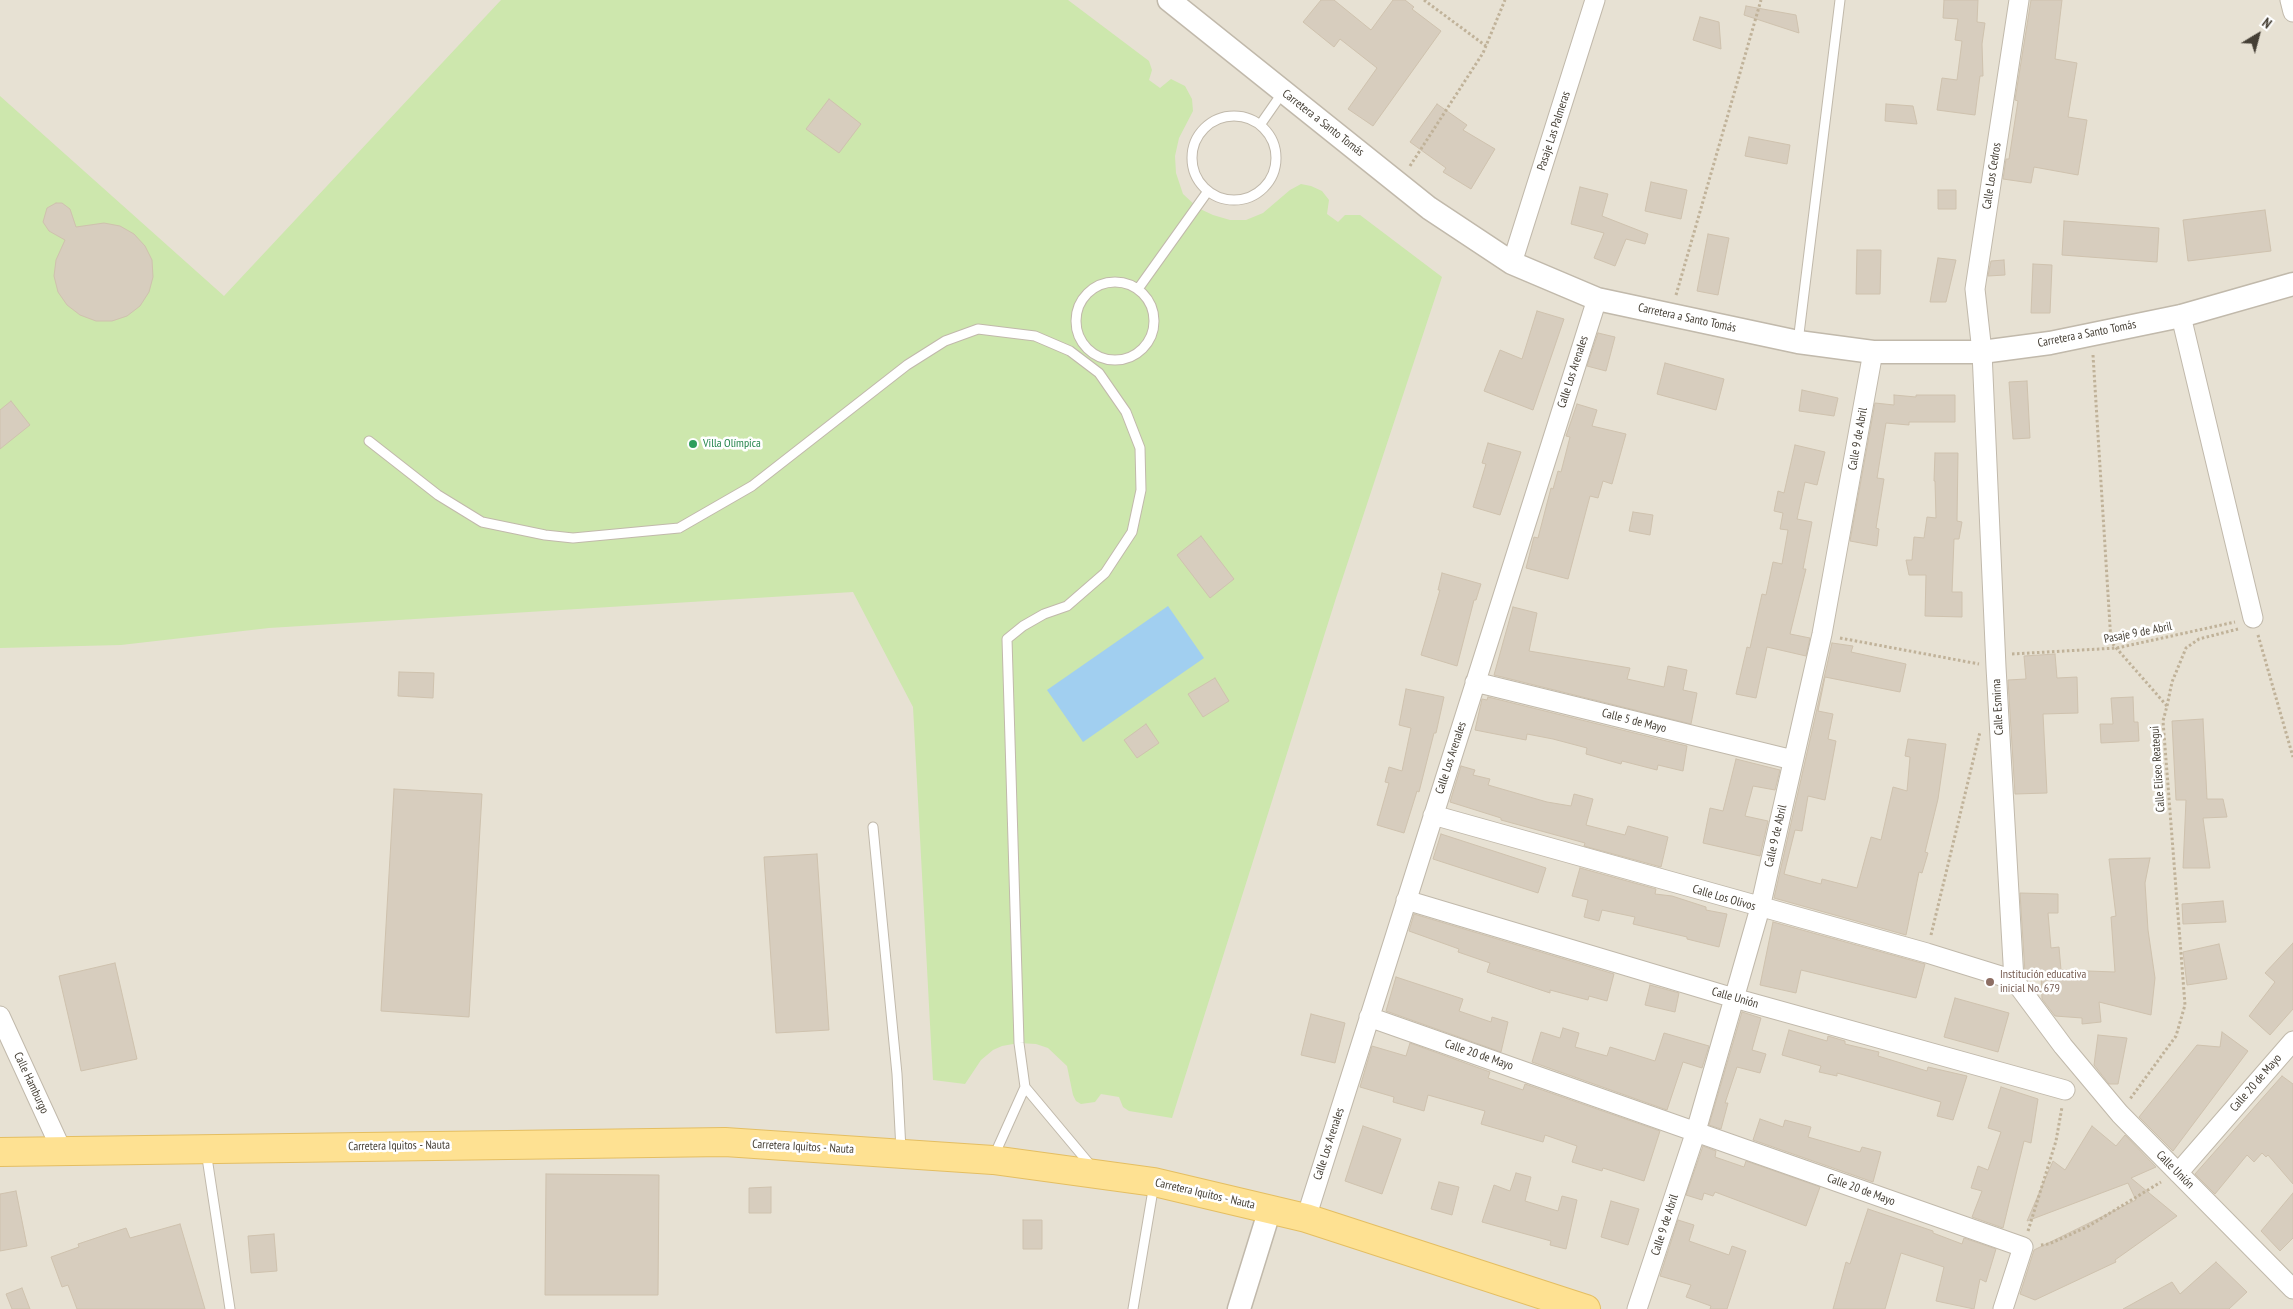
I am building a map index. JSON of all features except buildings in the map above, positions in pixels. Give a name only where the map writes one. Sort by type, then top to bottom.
[{"type":"main road","name":"Carretera Iquitos - Nauta","points":[[0,1152],[725,1142],[993,1160],[1154,1182],[1306,1218],[1552,1303],[1586,1309]]},
{"type":"street","name":"Carretera a Santo Tomás","points":[[1169,0],[1429,208],[1512,263],[1597,299],[1798,342],[1873,352],[1982,352],[2050,343],[2181,316],[2293,284]]},
{"type":"street","name":"Pasaje Las Palmeras","points":[[1512,263],[1595,0]]},
{"type":"street","name":"Calle Los Cedros","points":[[1982,352],[1975,289],[2020,0]]},
{"type":"street","points":[[2290,0],[2293,12]]},
{"type":"street","name":"Calle Los Arenales","points":[[1306,1218],[1597,299]]},
{"type":"street","points":[[2181,316],[2254,621]]},
{"type":"street","name":"Calle 9 de Abril","points":[[1637,1309],[1696,1131],[1760,908],[1822,634],[1873,352]]},
{"type":"street","name":"Calle Esmirna","points":[[1982,352],[1995,661],[2014,980]]},
{"type":"street","name":"Calle 5 de Mayo","points":[[1475,682],[1793,760]]},
{"type":"street","name":"Calle Los Olivos","points":[[1433,815],[1760,908],[1927,953],[2014,980]]},
{"type":"street","name":"Calle Unión","points":[[1406,900],[1734,998],[2065,1090]]},
{"type":"street","name":"Calle Unión","points":[[2014,980],[2064,1046],[2120,1114],[2293,1289]]},
{"type":"street","name":"Calle Hamburgo","points":[[0,1016],[62,1151]]},
{"type":"street","name":"Calle 20 de Mayo","points":[[1369,1017],[2023,1247]]},
{"type":"street","name":"Calle 20 de Mayo","points":[[2178,1173],[2293,1041]]},
{"type":"street","points":[[1239,1309],[1270,1209]]},
{"type":"street","points":[[2003,1309],[2023,1247]]},
{"type":"lane","points":[[1798,342],[1840,0]]},
{"type":"lane","points":[[1260,125],[1283,92]]},
{"type":"lane","points":[[1229,116],[1250,119],[1260,125],[1268,133],[1276,153],[1274,169],[1267,184],[1254,194],[1239,200],[1217,196],[1208,191],[1200,183],[1192,163],[1192,152],[1201,132],[1208,124],[1229,116]]},
{"type":"lane","points":[[1138,289],[1208,191]]},
{"type":"lane","points":[[1108,282],[1118,282],[1138,289],[1154,314],[1152,334],[1147,343],[1132,356],[1122,359],[1102,358],[1091,351],[1080,337],[1077,327],[1078,308],[1083,298],[1090,291],[1108,282]]},
{"type":"lane","points":[[369,441],[438,495],[482,522],[545,536],[573,538],[679,528],[752,486],[907,365],[945,341],[978,329],[1035,336],[1070,352],[1099,373],[1126,412],[1140,448],[1141,490],[1132,532],[1105,573],[1067,606],[1037,618],[1007,639],[1019,1043],[1025,1087],[993,1160]]},
{"type":"lane","points":[[1084,362],[1091,351]]},
{"type":"lane","points":[[873,827],[897,1074],[902,1153]]},
{"type":"lane","points":[[1025,1087],[1098,1174]]},
{"type":"lane","points":[[206,1149],[230,1309]]},
{"type":"lane","points":[[1133,1309],[1154,1182]]},
{"type":"path","points":[[1424,0],[1486,46]]},
{"type":"path","points":[[1398,183],[1486,46],[1505,0]]},
{"type":"path","points":[[1670,315],[1761,0]]},
{"type":"path","points":[[2092,334],[2111,642],[2167,706]]},
{"type":"path","points":[[2254,621],[2293,757]]},
{"type":"path","name":"Pasaje 9 de Abril","points":[[1822,634],[1995,661],[2117,648],[2254,621]]},
{"type":"path","name":"Calle Eliseo Reategui","points":[[2120,1114],[2176,1036],[2184,1005],[2163,721],[2172,682],[2186,648],[2199,640],[2254,621]]},
{"type":"path","points":[[1927,953],[1982,724]]},
{"type":"path","points":[[2065,1090],[2056,1141],[2023,1247],[2049,1244],[2087,1226],[2178,1173]]},
{"type":"shaded area","points":[[0,0],[2293,0],[2293,1309],[0,1309]]},
{"type":"green space","name":"Villa Olímpica","points":[[501,0],[1068,0],[1149,61],[1152,70],[1149,80],[1160,88],[1171,79],[1185,86],[1192,99],[1193,111],[1179,138],[1175,156],[1176,173],[1183,194],[1198,208],[1230,220],[1246,220],[1263,213],[1290,190],[1301,184],[1311,186],[1322,191],[1329,200],[1327,214],[1338,222],[1345,215],[1360,215],[1442,277],[1336,598],[1172,1118],[1129,1111],[1123,1107],[1119,1097],[1101,1094],[1095,1102],[1081,1104],[1076,1101],[1073,1095],[1067,1066],[1048,1048],[1036,1044],[1019,1043],[1002,1046],[993,1050],[981,1060],[965,1084],[933,1080],[913,707],[853,592],[269,628],[121,645],[0,648],[0,96],[224,296]]},
{"type":"water","points":[[1168,606],[1204,658],[1083,742],[1047,690]]},
{"type":"place","name":"Villa Olímpica","points":[[693,444]]},
{"type":"place","name":"Institución educativa inicial No. 679","points":[[1990,982]]}]
